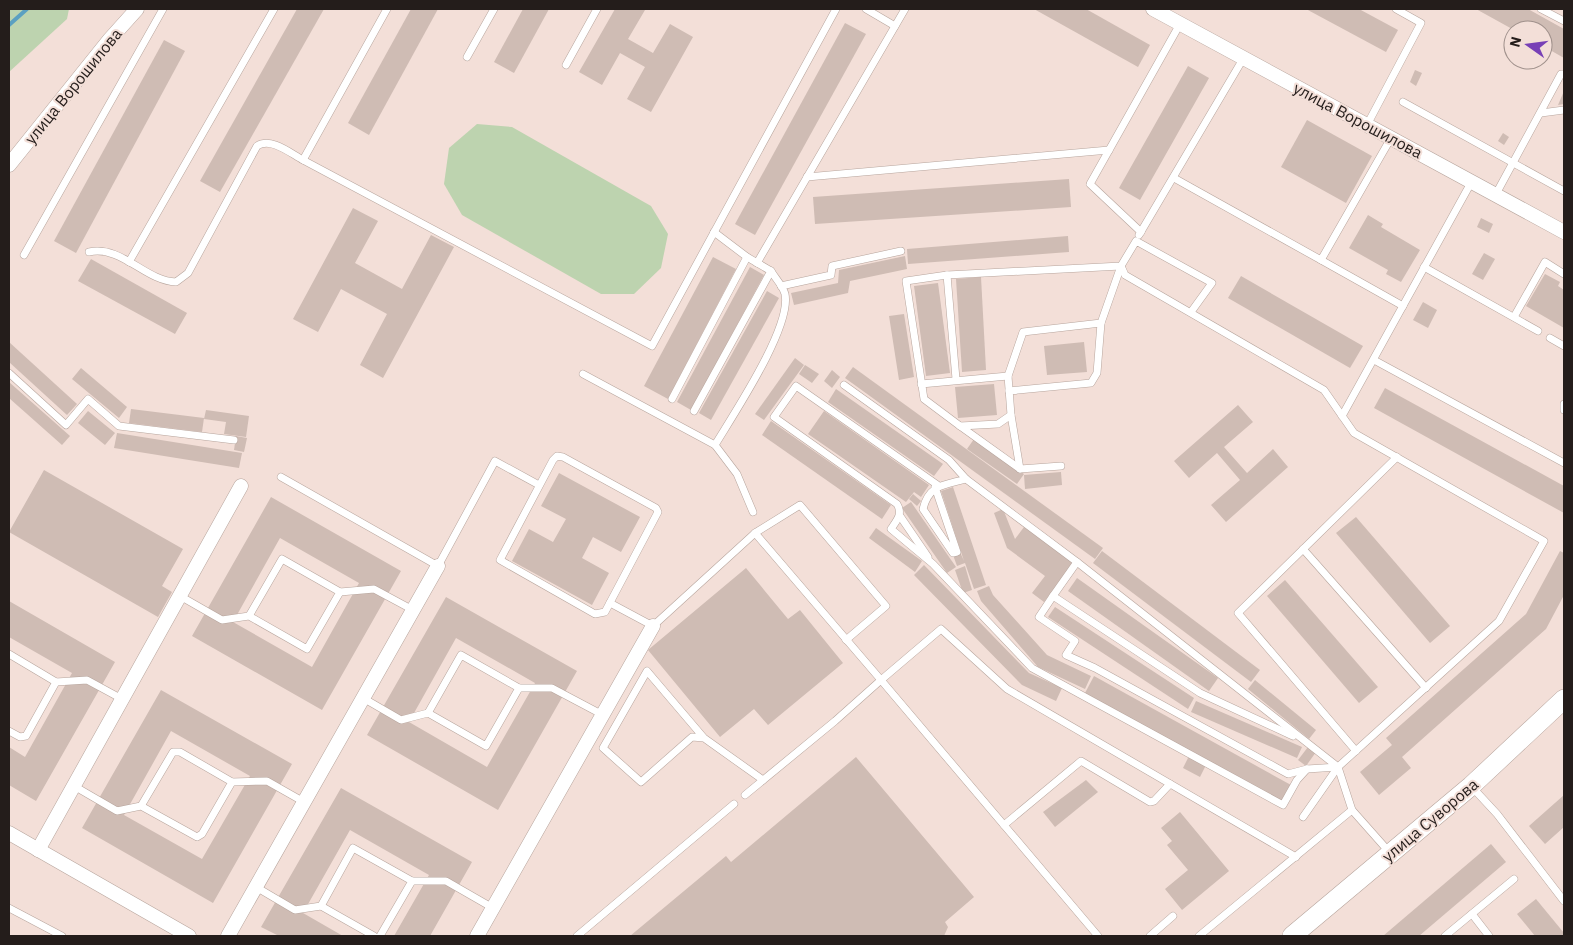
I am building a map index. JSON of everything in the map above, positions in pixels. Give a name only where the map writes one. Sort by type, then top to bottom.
[{"type":"main road","name":"улица Суворова","points":[[1292,936],[1472,786],[1564,699]]},
{"type":"street","name":"улица Ворошилова","points":[[9,165],[110,39],[138,9]]},
{"type":"street","name":"улица Ворошилова","points":[[1155,9],[1243,59],[1472,180],[1564,232]]},
{"type":"street","points":[[38,850],[241,486]]},
{"type":"street","points":[[228,936],[438,566]]},
{"type":"street","points":[[478,936],[653,626]]},
{"type":"street","points":[[9,833],[189,936]]},
{"type":"lane","points":[[24,255],[163,9]]},
{"type":"lane","points":[[129,262],[274,9]]},
{"type":"lane","points":[[303,160],[387,9]]},
{"type":"lane","points":[[467,57],[494,9]]},
{"type":"lane","points":[[566,65],[597,9]]},
{"type":"lane","points":[[89,252],[105,251],[164,280],[176,282],[183,278],[188,273],[257,146],[270,143],[652,346],[836,9]]},
{"type":"lane","points":[[866,9],[895,26]]},
{"type":"lane","points":[[757,263],[905,9]]},
{"type":"lane","points":[[1366,125],[1421,23],[1396,9]]},
{"type":"lane","points":[[1541,9],[1564,21]]},
{"type":"lane","points":[[1141,232],[1090,184],[1180,24]]},
{"type":"lane","points":[[1009,391],[1091,383],[1097,373],[1101,323],[1121,266],[1243,59]]},
{"type":"lane","points":[[1496,194],[1561,74],[1564,74]]},
{"type":"lane","points":[[1403,102],[1564,191]]},
{"type":"lane","points":[[1541,113],[1564,110]]},
{"type":"lane","points":[[1321,260],[1391,138]]},
{"type":"lane","points":[[807,177],[1109,150]]},
{"type":"lane","points":[[1174,178],[1403,306]]},
{"type":"lane","points":[[1342,416],[1472,180]]},
{"type":"lane","points":[[714,232],[747,257],[771,271],[781,286],[785,302],[768,356],[715,445]]},
{"type":"lane","points":[[1136,240],[1212,283],[1191,312]]},
{"type":"lane","points":[[781,286],[831,275],[832,266],[901,251]]},
{"type":"lane","points":[[672,399],[747,257]]},
{"type":"lane","points":[[1514,318],[1546,262],[1564,274]]},
{"type":"lane","points":[[1061,466],[1020,470],[924,400],[906,281],[947,275],[1121,266]]},
{"type":"lane","points":[[1121,266],[1125,274],[1324,390],[1354,433],[1544,541],[1499,621],[1338,767],[1303,817]]},
{"type":"lane","points":[[1424,267],[1538,331]]},
{"type":"lane","points":[[694,411],[771,271]]},
{"type":"lane","points":[[947,275],[956,379]]},
{"type":"lane","points":[[1020,470],[1011,416],[1008,376],[1023,332],[1101,323]]},
{"type":"lane","points":[[1550,338],[1564,346]]},
{"type":"lane","points":[[1374,360],[1564,463]]},
{"type":"lane","points":[[9,372],[66,425],[88,400],[119,426],[234,440]]},
{"type":"lane","points":[[583,374],[715,445],[737,474],[753,512]]},
{"type":"lane","points":[[921,384],[956,379],[1008,376]]},
{"type":"lane","points":[[844,385],[949,460],[966,479],[1077,562],[1338,767],[1352,810],[1391,854]]},
{"type":"lane","points":[[966,479],[937,487],[925,500],[922,509],[953,553],[957,552],[937,487],[796,386],[774,417],[897,504],[901,510],[900,516],[891,529],[933,564],[1032,668],[1283,805],[1297,780],[1306,769]]},
{"type":"lane","points":[[1564,404],[1564,410]]},
{"type":"lane","points":[[960,426],[998,424],[1011,416]]},
{"type":"lane","points":[[557,456],[563,457],[656,508],[657,516],[610,603],[605,612],[595,614],[500,560],[553,460],[557,456]]},
{"type":"lane","points":[[1356,751],[1238,614],[1397,457]]},
{"type":"lane","points":[[281,477],[438,566],[495,461],[540,485]]},
{"type":"lane","points":[[610,603],[653,626],[755,533],[800,505],[886,606],[846,640]]},
{"type":"lane","points":[[900,516],[933,564]]},
{"type":"lane","points":[[755,533],[1098,936]]},
{"type":"lane","points":[[1303,549],[1426,688]]},
{"type":"lane","points":[[249,616],[282,559],[340,592],[374,588],[413,610]]},
{"type":"lane","points":[[1077,562],[1039,617],[1074,641],[1066,655],[1095,668],[1288,774],[1306,769],[1338,767]]},
{"type":"lane","points":[[180,596],[222,620],[249,616],[307,649],[340,592]]},
{"type":"lane","points":[[1052,596],[1200,693],[1305,741]]},
{"type":"lane","points":[[745,795],[835,721],[941,629],[1007,689],[1296,857]]},
{"type":"lane","points":[[9,654],[56,682],[87,680],[122,699]]},
{"type":"lane","points":[[428,713],[461,655],[519,688],[552,688],[602,715]]},
{"type":"lane","points":[[704,738],[692,737],[641,782],[603,748],[647,671],[704,738],[762,780]]},
{"type":"lane","points":[[9,731],[20,737],[26,736],[56,682]]},
{"type":"lane","points":[[363,698],[401,720],[428,713],[486,746],[519,688]]},
{"type":"lane","points":[[141,806],[173,752],[180,752],[232,782],[267,781],[304,802]]},
{"type":"lane","points":[[1004,825],[1081,761],[1150,802],[1154,801],[1170,784]]},
{"type":"lane","points":[[74,786],[117,810],[141,806],[195,837],[200,836],[232,782]]},
{"type":"lane","points":[[1472,786],[1497,814],[1564,901]]},
{"type":"lane","points":[[577,936],[734,804]]},
{"type":"lane","points":[[1199,936],[1352,810]]},
{"type":"lane","points":[[321,906],[353,848],[412,881],[446,881],[493,908]]},
{"type":"lane","points":[[1445,936],[1514,879]]},
{"type":"lane","points":[[380,936],[412,881]]},
{"type":"lane","points":[[256,888],[295,910],[321,906],[374,936]]},
{"type":"lane","points":[[9,908],[62,936]]},
{"type":"lane","points":[[1472,914],[1489,936]]},
{"type":"lane","points":[[1150,936],[1173,916]]},
{"type":"green space","points":[[9,9],[69,9],[67,19],[9,72]]},
{"type":"green space","points":[[477,124],[512,127],[651,206],[668,234],[661,268],[634,294],[601,294],[462,215],[444,184],[449,148]]},
{"type":"building","points":[[297,9],[324,9],[220,192],[200,181]]},
{"type":"building","points":[[411,9],[438,9],[369,135],[348,123]]},
{"type":"building","points":[[523,9],[549,9],[514,73],[494,62]]},
{"type":"building","points":[[615,9],[645,10],[628,39],[653,53],[670,24],[693,37],[651,112],[627,99],[645,67],[620,53],[602,85],[579,72]]},
{"type":"building","points":[[1034,9],[1086,9],[1150,45],[1138,67]]},
{"type":"building","points":[[1306,9],[1359,9],[1398,30],[1386,52]]},
{"type":"building","points":[[1476,9],[1528,9],[1548,20],[1503,20],[1503,24]]},
{"type":"building","points":[[845,23],[866,34],[755,235],[735,224]]},
{"type":"building","points":[[1553,23],[1564,29],[1564,58],[1553,52]]},
{"type":"building","points":[[164,40],[185,51],[76,253],[54,241]]},
{"type":"building","points":[[1188,66],[1209,78],[1140,200],[1119,188]]},
{"type":"building","points":[[1415,70],[1422,73],[1416,86],[1410,82]]},
{"type":"building","points":[[1564,91],[1564,104],[1558,105]]},
{"type":"building","points":[[1307,120],[1372,156],[1346,203],[1281,167]]},
{"type":"building","points":[[1503,133],[1509,137],[1504,145],[1498,141]]},
{"type":"building","points":[[1069,179],[1071,207],[815,224],[813,197]]},
{"type":"building","points":[[353,208],[378,221],[355,263],[402,289],[431,235],[454,247],[383,378],[360,365],[387,314],[341,289],[318,332],[293,319]]},
{"type":"building","points":[[1368,215],[1383,224],[1381,227],[1420,250],[1401,282],[1386,274],[1388,270],[1349,248]]},
{"type":"building","points":[[1481,218],[1493,224],[1489,233],[1477,227]]},
{"type":"building","points":[[1068,236],[1069,252],[908,264],[907,249]]},
{"type":"building","points":[[1484,253],[1495,259],[1483,280],[1472,274]]},
{"type":"building","points":[[905,256],[907,269],[850,281],[848,293],[794,305],[791,293],[838,283],[839,270]]},
{"type":"building","points":[[713,257],[736,269],[668,399],[644,386]]},
{"type":"building","points":[[91,259],[187,313],[175,334],[78,281]]},
{"type":"building","points":[[750,267],[764,275],[691,410],[677,402]]},
{"type":"building","points":[[1545,274],[1560,282],[1558,286],[1564,290],[1564,328],[1526,306]]},
{"type":"building","points":[[1241,276],[1363,346],[1350,368],[1228,298]]},
{"type":"building","points":[[981,277],[986,370],[962,372],[956,279]]},
{"type":"building","points":[[938,283],[950,373],[926,376],[914,286]]},
{"type":"building","points":[[767,291],[779,298],[711,420],[699,413]]},
{"type":"building","points":[[1423,302],[1437,310],[1428,328],[1413,320]]},
{"type":"building","points":[[904,314],[914,377],[899,380],[889,316]]},
{"type":"building","points":[[9,342],[77,404],[67,415],[9,362]]},
{"type":"building","points":[[1084,342],[1087,372],[1047,375],[1044,346]]},
{"type":"building","points":[[795,358],[804,365],[764,420],[755,414]]},
{"type":"building","points":[[805,365],[819,374],[812,383],[799,374]]},
{"type":"building","points":[[853,367],[1103,548],[1095,559],[845,378]]},
{"type":"building","points":[[81,368],[127,407],[119,418],[72,379]]},
{"type":"building","points":[[832,370],[840,377],[832,388],[824,381]]},
{"type":"building","points":[[9,382],[70,436],[62,445],[9,398]]},
{"type":"building","points":[[994,384],[997,415],[958,418],[955,387]]},
{"type":"building","points":[[1385,388],[1564,486],[1564,513],[1374,408]]},
{"type":"building","points":[[836,389],[943,464],[934,476],[828,402]]},
{"type":"building","points":[[1238,405],[1253,422],[1224,447],[1247,473],[1273,449],[1288,467],[1226,522],[1211,505],[1240,480],[1217,453],[1189,478],[1174,461]]},
{"type":"building","points":[[131,409],[204,418],[202,432],[129,423]]},
{"type":"building","points":[[206,410],[249,416],[246,437],[224,434],[226,422],[204,419]]},
{"type":"building","points":[[88,411],[115,433],[105,445],[78,423]]},
{"type":"building","points":[[824,411],[929,485],[921,497],[914,492],[906,502],[808,434]]},
{"type":"building","points":[[771,421],[891,505],[882,519],[762,435]]},
{"type":"building","points":[[117,433],[242,453],[239,468],[114,448]]},
{"type":"building","points":[[236,436],[247,438],[244,452],[234,450]]},
{"type":"building","points":[[974,439],[1024,474],[1017,484],[967,449]]},
{"type":"building","points":[[44,470],[183,549],[162,586],[172,592],[158,617],[9,532]]},
{"type":"building","points":[[1061,472],[1062,485],[1025,489],[1024,475]]},
{"type":"building","points":[[559,473],[640,517],[621,552],[593,537],[582,558],[609,573],[592,605],[512,561],[529,529],[553,542],[566,519],[541,506]]},
{"type":"building","points":[[953,487],[986,585],[974,589],[965,563],[957,566],[953,555],[960,552],[964,561],[941,491]]},
{"type":"building","points":[[913,494],[921,501],[917,506],[909,499]]},
{"type":"building","points":[[271,497],[401,571],[322,710],[192,636]],"holes":[[[280,538],[359,583],[312,667],[233,622]]]},
{"type":"building","points":[[911,502],[956,567],[947,573],[902,508]]},
{"type":"building","points":[[1003,509],[1015,539],[1024,527],[1073,563],[1044,602],[1032,593],[1045,576],[1007,548],[994,513]]},
{"type":"building","points":[[1356,517],[1450,626],[1430,643],[1336,533]]},
{"type":"building","points":[[876,528],[922,561],[915,572],[869,538]]},
{"type":"building","points":[[1102,551],[1260,670],[1251,682],[1093,563]]},
{"type":"building","points":[[1560,551],[1564,553],[1564,595],[1546,629],[1402,757],[1411,768],[1379,795],[1360,772],[1392,745],[1386,738],[1526,614]]},
{"type":"building","points":[[924,565],[1029,673],[1062,688],[1056,701],[1022,685],[914,575]]},
{"type":"building","points":[[965,566],[972,590],[963,593],[955,570]]},
{"type":"building","points":[[746,568],[788,619],[800,610],[843,663],[768,725],[754,709],[720,737],[648,650]]},
{"type":"building","points":[[1077,578],[1218,678],[1209,691],[1068,591]]},
{"type":"building","points":[[1285,580],[1378,687],[1359,703],[1267,596]]},
{"type":"building","points":[[989,586],[993,595],[1047,655],[1091,676],[1085,689],[1038,667],[981,601],[977,591]]},
{"type":"building","points":[[446,597],[577,671],[498,810],[367,735]],"holes":[[[456,638],[535,683],[487,767],[409,722]]]},
{"type":"building","points":[[9,601],[115,662],[36,801],[9,785],[9,747],[25,757],[72,673],[9,637]]},
{"type":"building","points":[[1055,607],[1194,698],[1188,709],[1048,617]]},
{"type":"building","points":[[1094,676],[1291,785],[1281,802],[1085,693]]},
{"type":"building","points":[[1255,680],[1316,730],[1309,739],[1248,689]]},
{"type":"building","points":[[161,690],[292,764],[213,903],[82,828]],"holes":[[[171,731],[250,776],[202,859],[124,815]]]},
{"type":"building","points":[[1196,701],[1302,747],[1297,758],[1191,712]]},
{"type":"building","points":[[1308,747],[1316,752],[1306,766],[1298,760]]},
{"type":"building","points":[[1189,756],[1206,765],[1200,777],[1183,768]]},
{"type":"building","points":[[856,757],[974,897],[945,922],[948,927],[944,936],[630,936],[726,856],[731,862]]},
{"type":"building","points":[[1086,780],[1098,792],[1055,827],[1043,812]]},
{"type":"building","points":[[341,788],[472,862],[430,936],[394,936],[429,875],[350,830],[303,913],[343,936],[279,936],[261,927]]},
{"type":"building","points":[[1564,795],[1564,827],[1545,844],[1529,826]]},
{"type":"building","points":[[1180,812],[1229,871],[1182,910],[1165,889],[1188,870],[1167,845],[1172,841],[1161,828]]},
{"type":"building","points":[[1491,844],[1506,862],[1419,936],[1383,936]]},
{"type":"building","points":[[1536,899],[1564,933],[1564,936],[1535,936],[1517,914]]},
{"type":"waterway","points":[[9,25],[27,9]]}]
